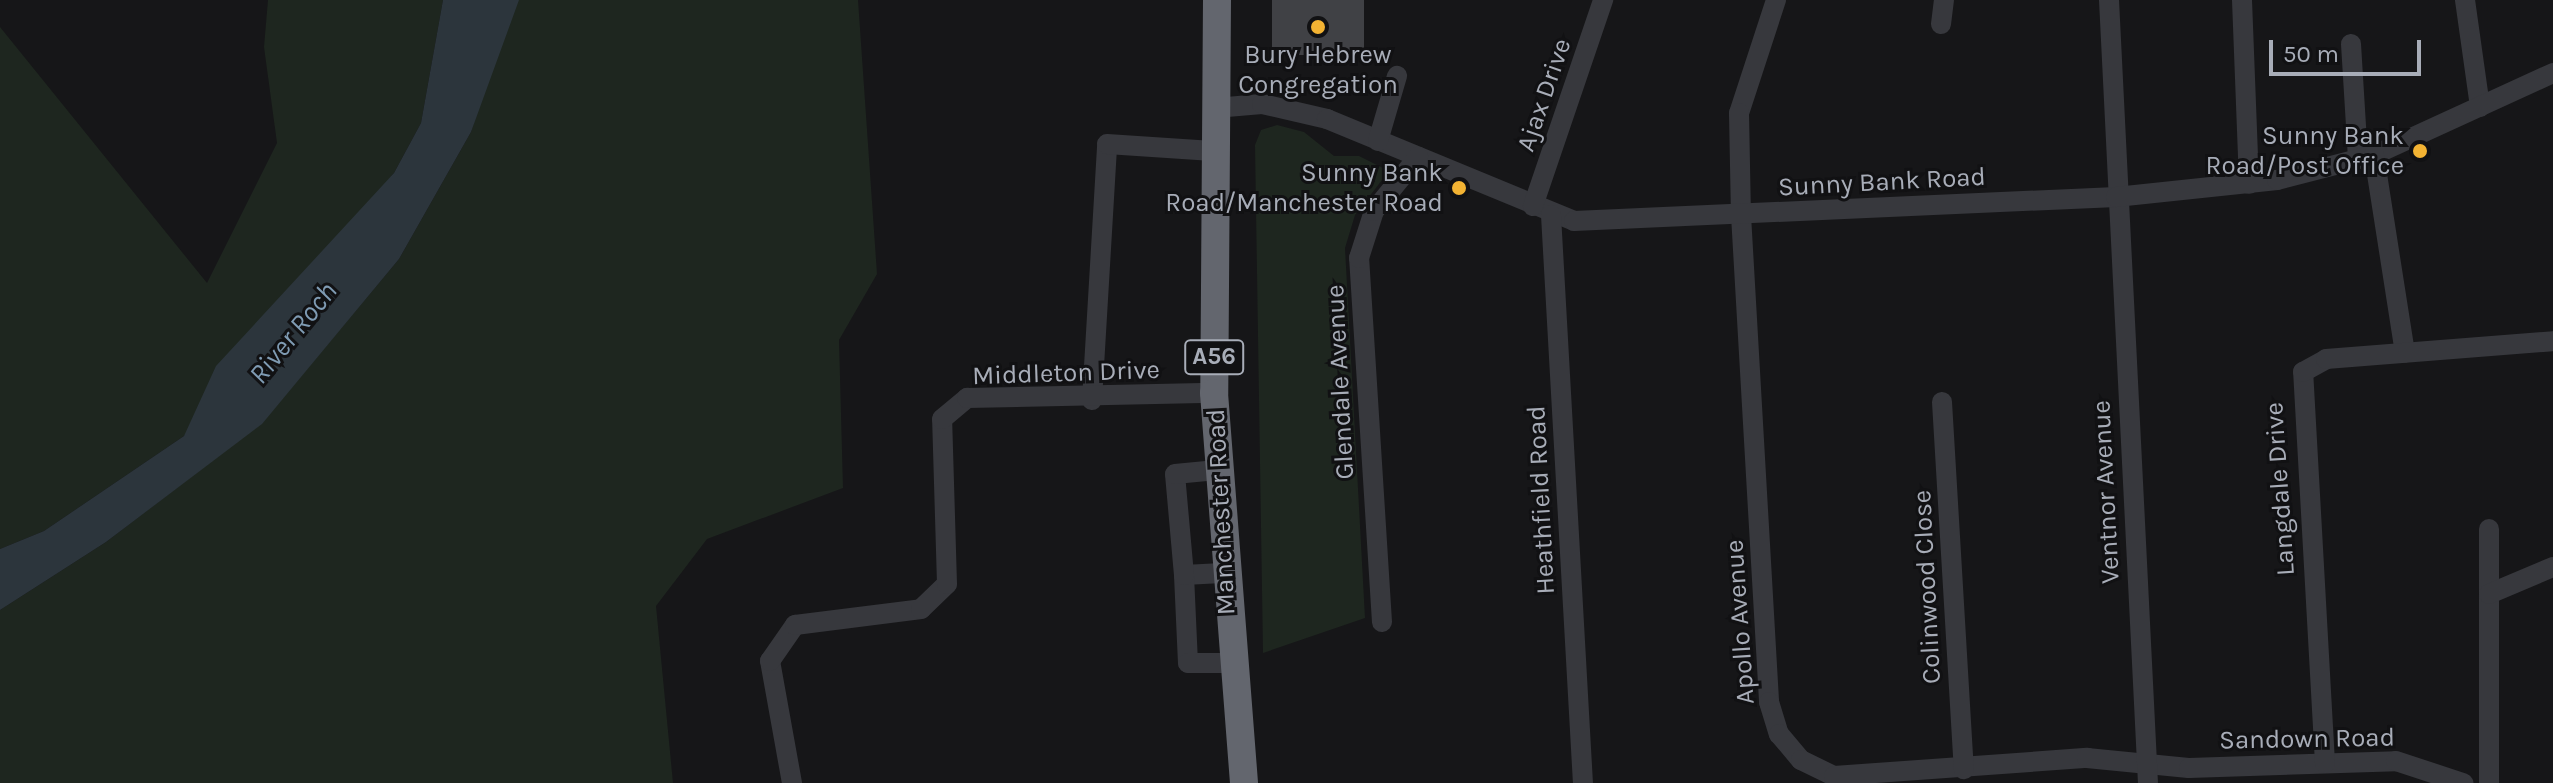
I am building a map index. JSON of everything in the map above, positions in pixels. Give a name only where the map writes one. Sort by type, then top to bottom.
[{"type":"highway","name":"Manchester Road","points":[[1217,0],[1213,151],[1214,393],[1222,573],[1244,783]]},
{"type":"street","name":"Ajax Drive","points":[[1542,210],[1603,0]]},
{"type":"street","name":"Apollo Avenue","points":[[1776,0],[1739,113],[1741,215],[1769,702],[1779,734],[1801,760],[1834,776],[2087,758],[2148,774]]},
{"type":"street","points":[[1941,24],[1944,0]]},
{"type":"street","name":"Ventnor Avenue","points":[[2109,0],[2116,197],[2148,774]]},
{"type":"street","points":[[2242,0],[2249,184]]},
{"type":"street","points":[[2465,0],[2480,107]]},
{"type":"street","points":[[2351,44],[2366,157],[2405,353]]},
{"type":"street","name":"Sunny Bank Road","points":[[1215,108],[1262,104],[1311,115],[1574,221],[2116,197],[2249,184],[2366,157],[2553,73]]},
{"type":"street","points":[[1355,150],[1376,140],[1397,76]]},
{"type":"street","points":[[1311,115],[1316,136]]},
{"type":"street","points":[[1092,400],[1110,140],[1213,151]]},
{"type":"street","name":"Glendale Avenue","points":[[1382,622],[1359,258],[1374,211],[1418,157]]},
{"type":"street","name":"Heathfield Road","points":[[1542,210],[1583,783]]},
{"type":"street","name":"Langdale Drive","points":[[2325,763],[2299,383],[2314,362],[2553,341]]},
{"type":"street","name":"Middleton Drive","points":[[792,783],[770,661],[795,625],[921,609],[947,584],[942,419],[967,398],[1092,400],[1214,393]]},
{"type":"street","name":"Colinwood Close","points":[[1942,402],[1964,769]]},
{"type":"street","points":[[1217,470],[1175,474],[1188,663],[1232,663]]},
{"type":"street","points":[[2489,529],[2489,783]]},
{"type":"street","points":[[2489,594],[2553,567]]},
{"type":"street","points":[[1184,575],[1222,573]]},
{"type":"street","name":"Sandown Road","points":[[2148,774],[2396,761],[2463,783]]},
{"type":"shaded area","points":[[268,0],[443,0],[421,123],[394,173],[184,436],[44,531],[0,549],[0,27],[207,283],[277,143],[264,47]]},
{"type":"shaded area","points":[[512,0],[858,0],[877,274],[839,340],[843,488],[707,539],[656,606],[673,783],[0,783],[0,610],[106,542],[262,423],[399,259],[471,132]]},
{"type":"shaded area","points":[[1277,125],[1304,132],[1334,156],[1359,156],[1389,171],[1355,215],[1345,248],[1365,618],[1263,653],[1255,145],[1261,130]]},
{"type":"water","name":"River Roch","points":[[443,0],[519,0],[471,132],[399,259],[262,424],[106,542],[0,610],[0,549],[44,531],[184,436],[216,366],[394,173],[421,123]]},
{"type":"building","name":"Bury Hebrew Congregation","points":[[1272,0],[1364,0],[1364,55],[1272,55]]},
{"type":"place","name":"Bury Hebrew Congregation","points":[[1318,27]]},
{"type":"place","name":"Sunny Bank Road/Post Office","points":[[2420,151]]},
{"type":"place","name":"Sunny Bank Road/Manchester Road","points":[[1459,188]]}]
